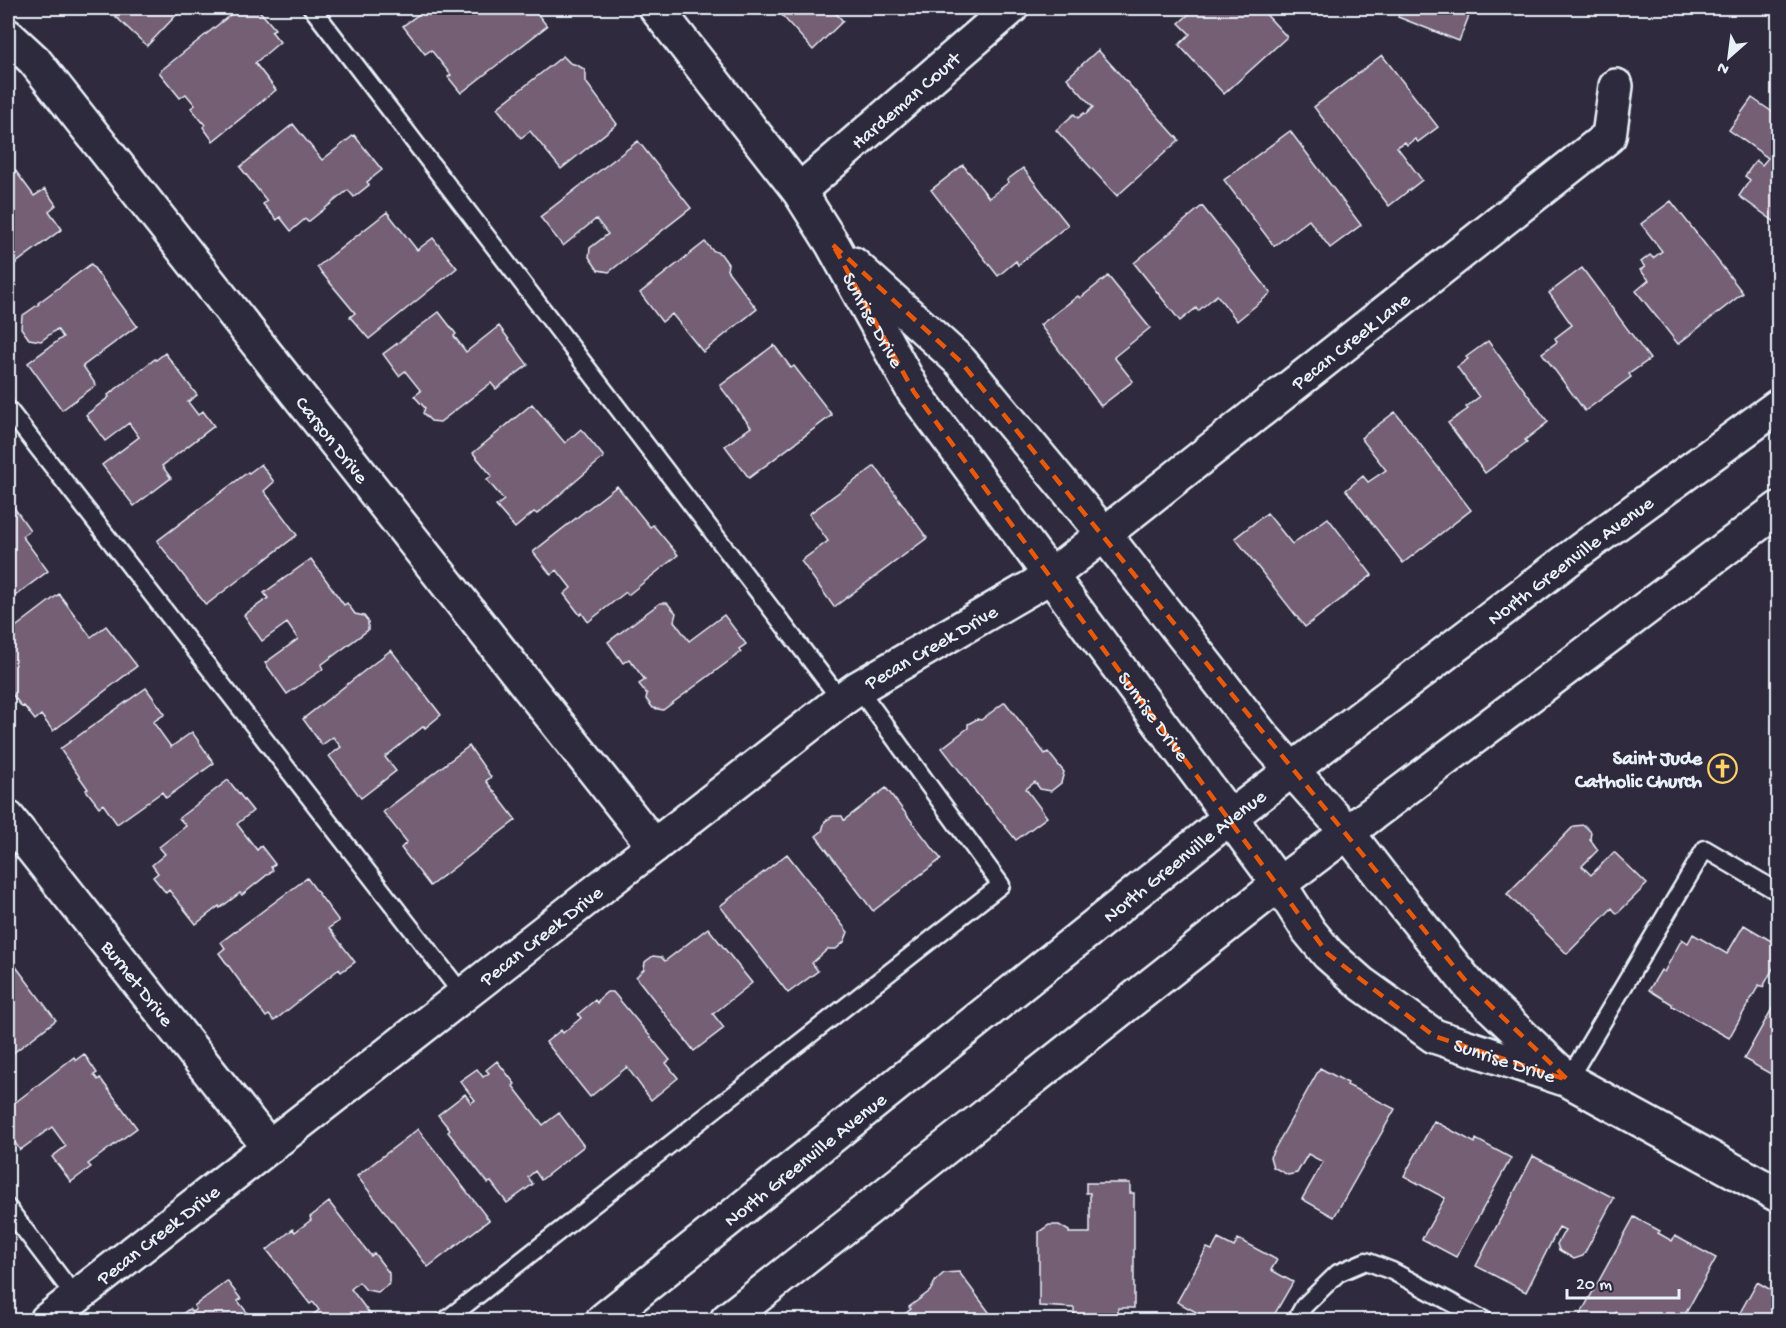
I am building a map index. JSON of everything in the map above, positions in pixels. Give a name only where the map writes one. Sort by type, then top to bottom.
[{"type":"street","name":"Sunrise Drive","points":[[656,8],[799,191],[915,392],[1328,954],[1362,984],[1434,1036],[1568,1080],[1779,1195]]},
{"type":"street","name":"Hardeman Court","points":[[799,191],[1011,8]]},
{"type":"street","name":"Carson Drive","points":[[8,36],[34,60],[654,846]]},
{"type":"street","name":"Pecan Creek Lane","points":[[1051,576],[1609,136],[1616,86]]},
{"type":"street","name":"Sunrise Drive","points":[[832,245],[960,361],[1104,534],[1262,736],[1347,832],[1469,985],[1568,1080]]},
{"type":"street","name":"North Greenville Avenue","points":[[603,1320],[1229,818],[1572,556],[1779,406]]},
{"type":"street","points":[[727,1320],[1278,884],[1779,509]]},
{"type":"street","name":"Pecan Creek Drive","points":[[47,1320],[849,694],[1051,576]]},
{"type":"street","name":"Burnet Drive","points":[[8,818],[269,1147]]},
{"type":"lane","points":[[312,8],[1001,885],[446,1320]]},
{"type":"lane","points":[[8,409],[463,995]]},
{"type":"lane","points":[[1568,1080],[1705,849],[1779,892]]},
{"type":"lane","points":[[8,1208],[76,1298]]},
{"type":"lane","points":[[1296,1320],[1304,1306],[1338,1273],[1366,1261],[1392,1270],[1484,1320]]},
{"type":"highlighted area","points":[[833,245],[960,361],[1469,985],[1568,1080],[1434,1036],[1328,954],[914,392]]},
{"type":"building","points":[[114,8],[183,8],[147,46],[115,16],[119,12]]},
{"type":"building","points":[[239,8],[257,8],[275,29],[271,31],[280,42],[255,63],[276,90],[213,141],[203,127],[205,125],[191,108],[195,105],[186,94],[180,98],[159,72]]},
{"type":"building","points":[[427,8],[533,8],[547,26],[461,93],[448,77],[451,75],[431,50],[425,54],[403,26]]},
{"type":"building","points":[[778,8],[831,8],[843,21],[813,50]]},
{"type":"building","points":[[1196,8],[1260,8],[1287,37],[1224,94],[1179,45],[1190,34],[1179,23]]},
{"type":"building","points":[[1402,8],[1472,8],[1459,41],[1398,17]]},
{"type":"building","points":[[1098,50],[1179,140],[1117,196],[1056,130],[1074,114],[1078,118],[1093,107],[1067,78]]},
{"type":"building","points":[[1382,55],[1438,127],[1418,142],[1415,139],[1407,145],[1405,142],[1397,147],[1422,180],[1389,206],[1314,107]]},
{"type":"building","points":[[563,56],[570,63],[584,69],[586,82],[617,124],[561,169],[530,131],[521,138],[497,108]]},
{"type":"building","points":[[1752,98],[1778,116],[1778,224],[1739,196],[1750,180],[1745,176],[1756,160],[1762,165],[1768,158],[1729,130]]},
{"type":"building","points":[[293,124],[322,160],[354,135],[382,170],[354,197],[348,190],[308,222],[305,219],[291,231],[280,217],[277,220],[263,204],[267,201],[240,167]]},
{"type":"building","points":[[1290,131],[1361,225],[1330,248],[1309,220],[1274,246],[1224,180]]},
{"type":"building","points":[[638,141],[691,208],[609,272],[598,270],[589,257],[590,248],[608,234],[596,219],[563,246],[540,217]]},
{"type":"building","points":[[963,165],[989,198],[1023,168],[1068,225],[1018,265],[1016,261],[998,276],[931,190]]},
{"type":"building","points":[[12,166],[34,196],[45,189],[56,205],[49,211],[62,229],[8,269],[8,169]]},
{"type":"building","points":[[1671,201],[1743,293],[1678,344],[1636,291],[1649,280],[1640,270],[1645,267],[1641,262],[1650,255],[1653,258],[1662,251],[1641,224]]},
{"type":"building","points":[[1202,206],[1271,293],[1237,321],[1217,295],[1198,311],[1196,308],[1180,321],[1134,263]]},
{"type":"building","points":[[387,212],[417,250],[433,238],[457,268],[369,339],[350,317],[355,313],[317,267]]},
{"type":"building","points":[[705,242],[712,250],[721,254],[728,264],[727,270],[757,309],[703,352],[672,314],[662,322],[640,293]]},
{"type":"building","points":[[91,264],[137,326],[83,366],[96,385],[62,410],[28,363],[63,337],[57,329],[41,341],[29,339],[21,328],[22,316]]},
{"type":"building","points":[[1582,268],[1650,359],[1629,374],[1631,377],[1585,411],[1542,353],[1557,342],[1555,338],[1572,325],[1549,293]]},
{"type":"building","points":[[8,274],[16,286],[8,292]]},
{"type":"building","points":[[1108,276],[1150,328],[1114,357],[1133,381],[1101,406],[1040,325]]},
{"type":"building","points":[[439,312],[466,352],[499,326],[528,365],[496,389],[491,383],[440,422],[431,421],[423,413],[425,408],[414,396],[421,391],[405,371],[399,376],[383,354]]},
{"type":"building","points":[[1488,341],[1548,422],[1525,440],[1527,442],[1485,473],[1448,423],[1468,409],[1466,407],[1479,397],[1457,367],[1468,359],[1466,357]]},
{"type":"building","points":[[774,345],[791,368],[794,366],[832,415],[749,478],[725,446],[751,427],[720,386]]},
{"type":"building","points":[[165,353],[197,395],[188,402],[198,415],[203,411],[214,426],[162,466],[171,478],[134,506],[102,465],[139,437],[129,423],[105,441],[86,415],[109,397],[108,395]]},
{"type":"building","points":[[532,404],[565,443],[581,429],[604,457],[537,514],[534,512],[515,528],[496,506],[504,500],[487,480],[492,476],[473,453]]},
{"type":"building","points":[[1395,412],[1471,510],[1403,563],[1346,490],[1363,476],[1368,482],[1386,470],[1361,438]]},
{"type":"building","points":[[261,464],[274,482],[264,491],[297,535],[206,605],[157,541]]},
{"type":"building","points":[[875,466],[927,538],[834,607],[801,561],[828,541],[809,514]]},
{"type":"building","points":[[617,486],[650,527],[653,525],[678,555],[628,595],[626,592],[588,622],[564,594],[571,588],[557,570],[551,575],[533,552]]},
{"type":"building","points":[[8,499],[30,530],[22,536],[48,571],[8,601]]},
{"type":"building","points":[[1267,513],[1292,544],[1328,518],[1372,575],[1305,627],[1235,538]]},
{"type":"building","points":[[311,559],[344,605],[347,603],[355,614],[364,616],[368,621],[368,630],[321,665],[323,669],[287,694],[265,663],[298,639],[287,623],[262,641],[244,615],[268,598],[264,593]]},
{"type":"building","points":[[59,594],[91,637],[106,626],[137,666],[53,731],[41,715],[35,720],[8,689],[10,688],[8,685],[8,637],[15,631],[13,629]]},
{"type":"building","points":[[660,603],[667,603],[676,613],[674,621],[689,641],[724,615],[746,644],[739,649],[741,652],[663,710],[653,708],[646,699],[647,694],[639,684],[645,680],[629,659],[623,663],[608,642]]},
{"type":"building","points":[[391,650],[441,715],[385,757],[396,771],[361,798],[329,756],[341,747],[333,737],[322,745],[303,719]]},
{"type":"building","points":[[146,688],[165,714],[153,722],[171,747],[192,732],[214,763],[166,798],[162,792],[117,824],[103,804],[99,807],[86,790],[88,789],[60,749]]},
{"type":"building","points":[[1005,702],[1045,754],[1048,752],[1064,772],[1061,783],[1051,791],[1040,789],[1035,782],[1026,789],[1047,817],[1016,840],[942,748],[968,728],[968,724],[977,719],[981,720]]},
{"type":"building","points":[[469,746],[491,777],[486,781],[516,820],[430,886],[401,848],[407,842],[383,812]]},
{"type":"building","points":[[228,780],[253,811],[237,824],[257,850],[261,846],[275,864],[271,867],[273,870],[242,895],[240,893],[220,908],[219,906],[196,924],[169,890],[166,893],[153,877],[158,873],[152,865],[165,854],[159,847],[186,826],[179,818]]},
{"type":"building","points":[[886,788],[941,859],[873,911],[816,836],[822,831],[825,821],[833,816],[842,816],[844,820]]},
{"type":"building","points":[[1584,825],[1591,832],[1590,839],[1598,850],[1582,866],[1591,875],[1614,852],[1647,884],[1617,914],[1612,908],[1567,954],[1507,894],[1574,826]]},
{"type":"building","points":[[787,854],[848,932],[844,942],[836,949],[828,949],[812,963],[818,971],[788,993],[720,906]]},
{"type":"building","points":[[307,878],[339,921],[329,928],[355,962],[341,972],[339,969],[274,1021],[269,1015],[266,1017],[219,953],[225,948],[221,942]]},
{"type":"building","points":[[1744,925],[1778,945],[1778,959],[1763,987],[1759,985],[1729,1038],[1672,1006],[1649,990],[1661,970],[1664,972],[1682,939],[1688,943],[1693,934],[1727,954]]},
{"type":"building","points":[[708,928],[752,983],[713,1014],[724,1028],[694,1051],[636,977],[644,969],[645,962],[653,956],[661,957],[665,961]]},
{"type":"building","points":[[8,956],[56,1020],[8,1057]]},
{"type":"building","points":[[607,992],[613,992],[670,1060],[666,1063],[678,1078],[651,1100],[627,1067],[590,1097],[546,1042],[561,1030],[563,1033],[581,1018],[578,1014],[595,1000],[597,1003]]},
{"type":"building","points":[[1778,998],[1778,1078],[1744,1059]]},
{"type":"building","points":[[84,1054],[97,1073],[94,1075],[98,1080],[100,1078],[137,1128],[88,1164],[91,1167],[71,1182],[52,1157],[66,1146],[52,1127],[20,1150],[8,1133],[8,1108],[74,1057],[76,1060]]},
{"type":"building","points":[[497,1061],[543,1125],[559,1113],[584,1146],[541,1180],[535,1171],[528,1177],[533,1184],[507,1203],[491,1182],[488,1183],[448,1132],[450,1130],[438,1115],[465,1094],[471,1103],[475,1100],[460,1081],[477,1069],[483,1077],[489,1073],[486,1070]]},
{"type":"building","points":[[1320,1068],[1348,1083],[1347,1085],[1395,1109],[1334,1217],[1302,1199],[1323,1162],[1308,1154],[1297,1173],[1288,1175],[1273,1167],[1270,1157]]},
{"type":"building","points":[[1434,1121],[1475,1143],[1476,1139],[1511,1158],[1456,1257],[1422,1239],[1445,1198],[1404,1176]]},
{"type":"building","points":[[418,1129],[489,1220],[428,1267],[357,1176]]},
{"type":"building","points":[[1533,1156],[1614,1198],[1583,1256],[1574,1259],[1559,1250],[1557,1244],[1565,1230],[1559,1227],[1526,1292],[1476,1266]]},
{"type":"building","points":[[1086,1183],[1130,1183],[1130,1193],[1134,1193],[1134,1308],[1118,1308],[1118,1314],[1074,1315],[1074,1308],[1039,1306],[1039,1232],[1049,1225],[1059,1225],[1069,1233],[1090,1233],[1090,1193],[1086,1193]]},
{"type":"building","points":[[329,1202],[371,1256],[374,1253],[389,1273],[389,1284],[378,1292],[366,1290],[359,1282],[351,1289],[373,1318],[369,1320],[306,1320],[319,1310],[313,1302],[310,1304],[267,1250],[293,1229],[295,1232],[311,1220],[310,1217]]},
{"type":"building","points":[[1634,1217],[1660,1231],[1658,1233],[1672,1241],[1675,1236],[1716,1258],[1682,1320],[1630,1320],[1616,1312],[1611,1320],[1582,1320],[1580,1315]]},
{"type":"building","points":[[1218,1239],[1234,1247],[1238,1239],[1277,1260],[1271,1270],[1293,1282],[1273,1317],[1276,1320],[1203,1320],[1198,1317],[1200,1314],[1177,1302],[1207,1248],[1212,1250]]},
{"type":"building","points":[[959,1272],[995,1320],[897,1320],[911,1309],[909,1307],[930,1291],[936,1280],[944,1273]]},
{"type":"building","points":[[227,1281],[241,1299],[238,1301],[253,1320],[174,1320],[189,1309],[192,1312],[196,1309],[194,1306]]},
{"type":"building","points":[[1757,1282],[1778,1294],[1778,1320],[1729,1320],[1732,1315],[1737,1318]]},
{"type":"place","name":"Saint Jude Catholic Church","points":[[1723,769]]}]
